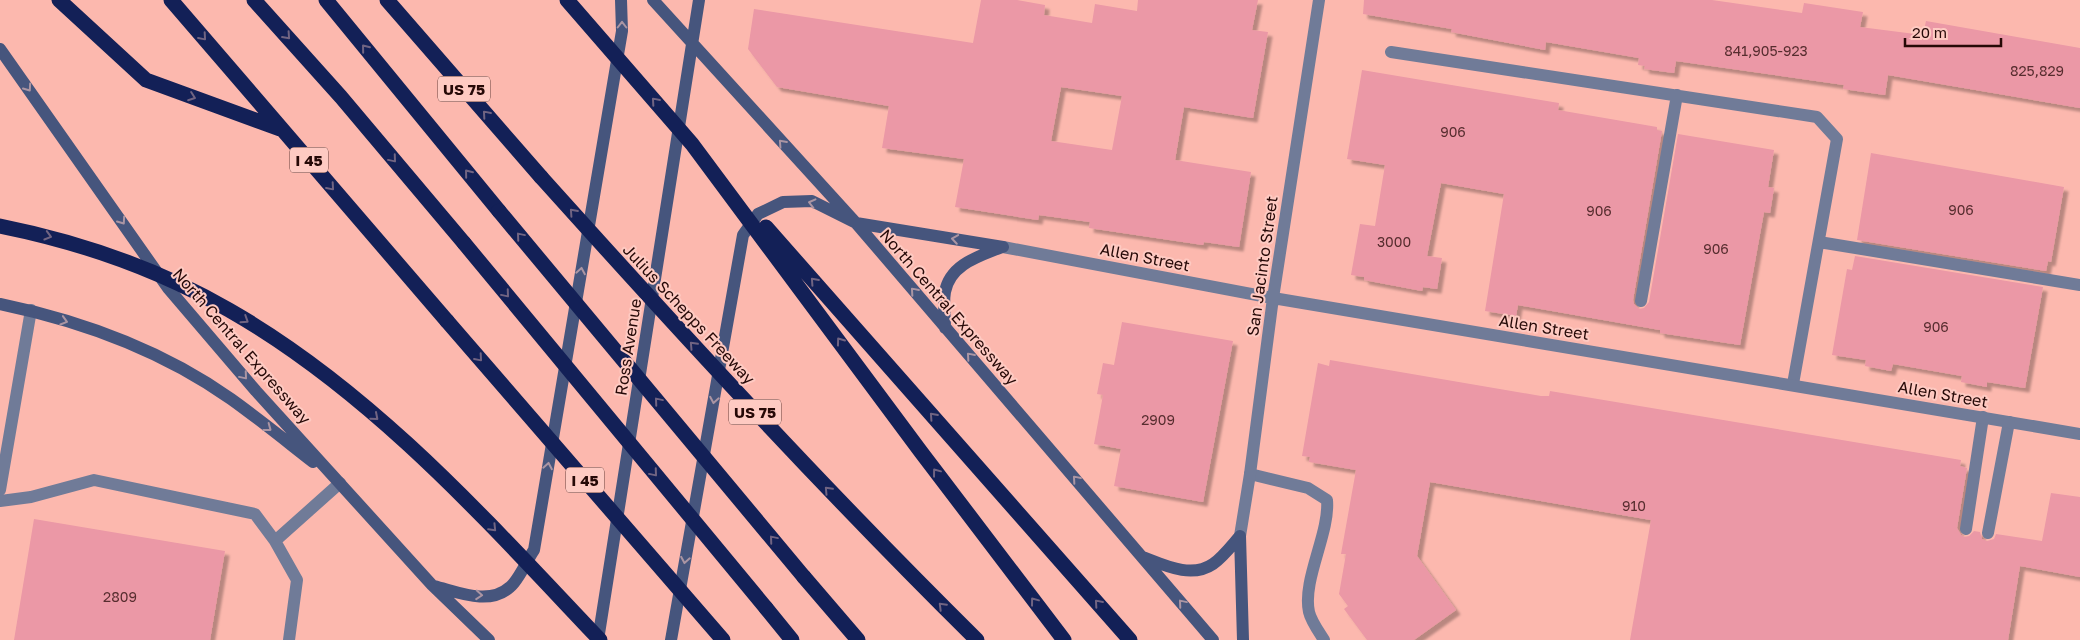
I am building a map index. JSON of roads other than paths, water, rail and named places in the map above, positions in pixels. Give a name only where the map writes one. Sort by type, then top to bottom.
[{"type":"highway","points":[[59,0],[146,80],[283,130]]},
{"type":"highway","name":"I 45","points":[[171,0],[723,640]]},
{"type":"highway","points":[[254,0],[341,97],[464,243],[792,640]]},
{"type":"highway","points":[[326,0],[499,211],[858,640]]},
{"type":"highway","name":"Julius Schepps Freeway","points":[[387,0],[541,177],[693,345],[854,518],[977,640]]},
{"type":"highway","points":[[567,0],[1130,640]]},
{"type":"highway","points":[[692,144],[921,452],[1064,640]]},
{"type":"highway","points":[[0,226],[41,234],[106,254],[169,279],[229,310],[287,346],[341,387],[410,446],[474,508],[599,640]]},
{"type":"main road","points":[[432,585],[481,597],[498,594],[511,586],[534,550],[622,31],[621,0]]},
{"type":"main road","name":"North Central Expressway","points":[[653,0],[856,224],[1213,640]]},
{"type":"main road","name":"Ross Avenue","points":[[599,640],[699,0]]},
{"type":"main road","name":"North Central Expressway","points":[[0,49],[168,288],[256,392],[432,585],[489,640]]},
{"type":"main road","points":[[671,640],[743,235],[758,214],[783,202],[812,201],[856,224],[1003,247]]},
{"type":"main road","points":[[946,328],[945,291],[956,270],[974,258],[1003,247]]},
{"type":"main road","points":[[0,304],[31,310],[122,339],[191,374],[231,399],[340,483]]},
{"type":"main road","points":[[1143,557],[1182,571],[1195,570],[1213,565],[1240,536]]},
{"type":"main road","points":[[1240,536],[1243,640]]},
{"type":"street","name":"San Jacinto Street","points":[[1240,536],[1273,298],[1319,0]]},
{"type":"street","points":[[1391,52],[1817,117],[1837,140],[1793,384]]},
{"type":"street","points":[[1641,300],[1676,95]]},
{"type":"street","points":[[1819,242],[2080,285]]},
{"type":"street","name":"Allen Street","points":[[1003,247],[1273,298],[1793,384],[2080,434]]},
{"type":"street","points":[[0,490],[31,310]]},
{"type":"street","points":[[1966,529],[1983,417]]},
{"type":"street","points":[[1988,533],[2009,422]]},
{"type":"street","points":[[1250,474],[1308,488],[1327,500],[1328,512],[1321,535],[1308,597],[1309,613],[1324,640]]},
{"type":"street","points":[[0,501],[30,496],[94,480],[255,514],[275,541],[297,580],[289,640]]},
{"type":"street","points":[[275,541],[340,483]]}]
